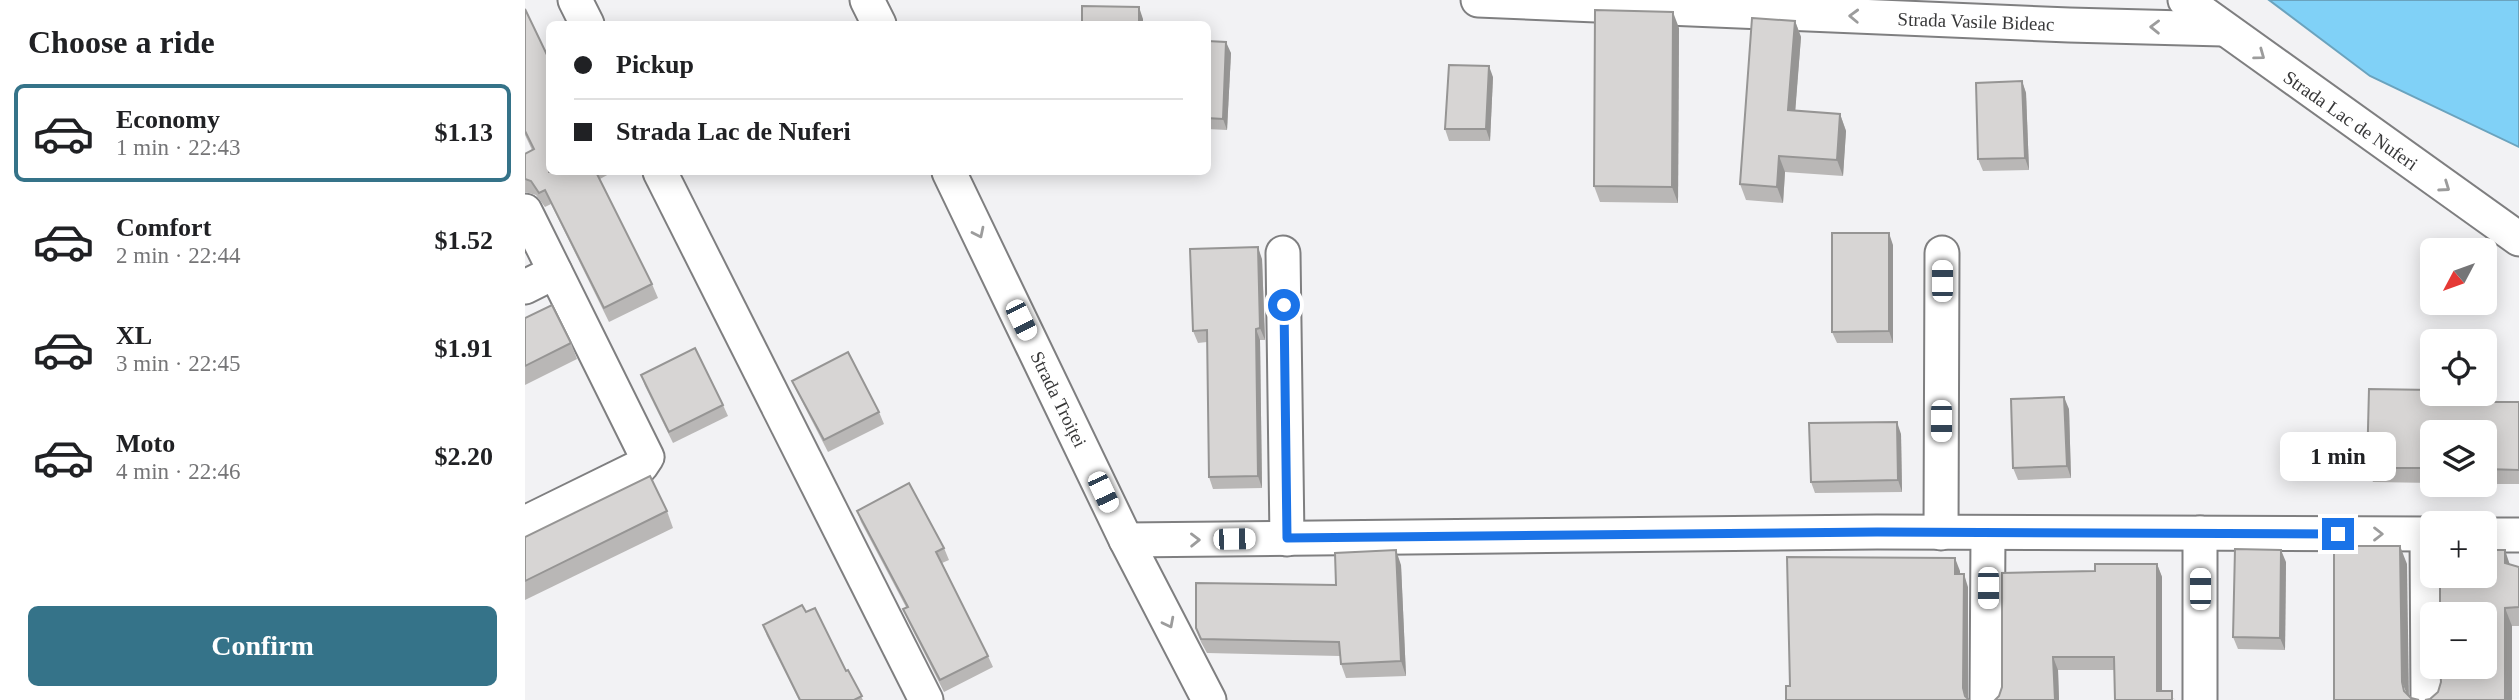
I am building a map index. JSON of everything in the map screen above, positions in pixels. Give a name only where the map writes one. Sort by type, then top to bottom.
[{"type":"street","points":[[575,0],[586,21]]},
{"type":"street","points":[[867,0],[878,21]]},
{"type":"street","name":"Strada Vasile Bideac","points":[[1478,0],[2223,29]]},
{"type":"street","name":"Strada Lac de Nuferi","points":[[2185,0],[2519,239]]},
{"type":"street","points":[[662,175],[926,700]]},
{"type":"street","name":"Strada Troiței","points":[[950,175],[1203,700]]},
{"type":"street","points":[[525,211],[647,457],[641,466],[525,523]]},
{"type":"street","points":[[1283,253],[1287,538]]},
{"type":"street","points":[[1941,533],[1942,253]]},
{"type":"street","points":[[525,287],[555,272]]},
{"type":"street","points":[[1126,540],[1941,533],[2420,534]]},
{"type":"street","points":[[1987,700],[1988,533]]},
{"type":"street","points":[[2200,533],[2200,700]]},
{"type":"street","points":[[2497,535],[2519,535]]},
{"type":"street","points":[[2428,700],[2429,588]]},
{"type":"water","points":[[2269,0],[2519,0],[2519,147],[2370,76]]},
{"type":"building","points":[[1082,6],[1139,7],[1139,21],[1082,21]]},
{"type":"building","points":[[525,9],[546,53],[546,175],[598,175],[652,284],[604,308],[545,190],[539,193],[531,181],[525,179],[525,154],[534,149],[525,131]]},
{"type":"building","points":[[1595,10],[1673,12],[1672,187],[1594,186]]},
{"type":"building","points":[[1752,18],[1795,21],[1788,110],[1840,114],[1837,160],[1779,156],[1777,187],[1740,184]]},
{"type":"building","points":[[1211,41],[1226,42],[1223,119],[1211,118]]},
{"type":"building","points":[[1449,65],[1489,66],[1486,129],[1445,129]]},
{"type":"building","points":[[2022,81],[2025,158],[1978,159],[1976,83]]},
{"type":"building","points":[[1832,233],[1889,233],[1889,331],[1832,332]]},
{"type":"building","points":[[1258,247],[1258,476],[1209,477],[1207,330],[1193,331],[1190,249]]},
{"type":"building","points":[[552,305],[571,343],[525,366],[525,318]]},
{"type":"building","points":[[695,348],[723,405],[669,432],[641,375]]},
{"type":"building","points":[[848,352],[879,412],[824,440],[792,381]]},
{"type":"building","points":[[2369,389],[2420,390],[2420,406],[2497,406],[2497,402],[2519,402],[2519,470],[2497,469],[2497,420],[2420,420],[2420,468],[2367,468]]},
{"type":"building","points":[[2064,397],[2067,466],[2013,468],[2011,399]]},
{"type":"building","points":[[1897,422],[1898,480],[1811,482],[1809,423]]},
{"type":"building","points":[[650,476],[667,511],[525,581],[525,537]]},
{"type":"building","points":[[909,483],[944,548],[936,552],[988,656],[940,680],[903,609],[908,607],[857,511]]},
{"type":"building","points":[[2334,546],[2400,546],[2402,682],[2404,691],[2411,698],[2419,700],[2334,700]]},
{"type":"building","points":[[2235,549],[2281,550],[2280,638],[2233,637]]},
{"type":"building","points":[[1396,550],[1401,661],[1341,664],[1339,642],[1201,639],[1196,628],[1196,583],[1336,585],[1335,553]]},
{"type":"building","points":[[2497,550],[2505,550],[2505,563],[2519,567],[2519,607],[2505,608],[2505,700],[2425,700],[2438,692],[2441,679],[2497,679],[2497,602],[2440,602],[2440,588],[2497,588]]},
{"type":"building","points":[[1787,557],[1955,558],[1955,574],[1964,574],[1963,688],[1969,700],[1786,700],[1786,686],[1790,686]]},
{"type":"building","points":[[2095,564],[2157,564],[2157,691],[2172,691],[2172,700],[2115,700],[2114,657],[2053,657],[2055,700],[1995,700],[2002,687],[2002,573],[2095,571]]},
{"type":"building","points":[[802,605],[806,612],[815,608],[846,671],[848,670],[862,696],[854,700],[800,700],[763,625]]},
{"type":"route","points":[[1284,305],[1287,538],[1877,532],[2338,534]]}]
